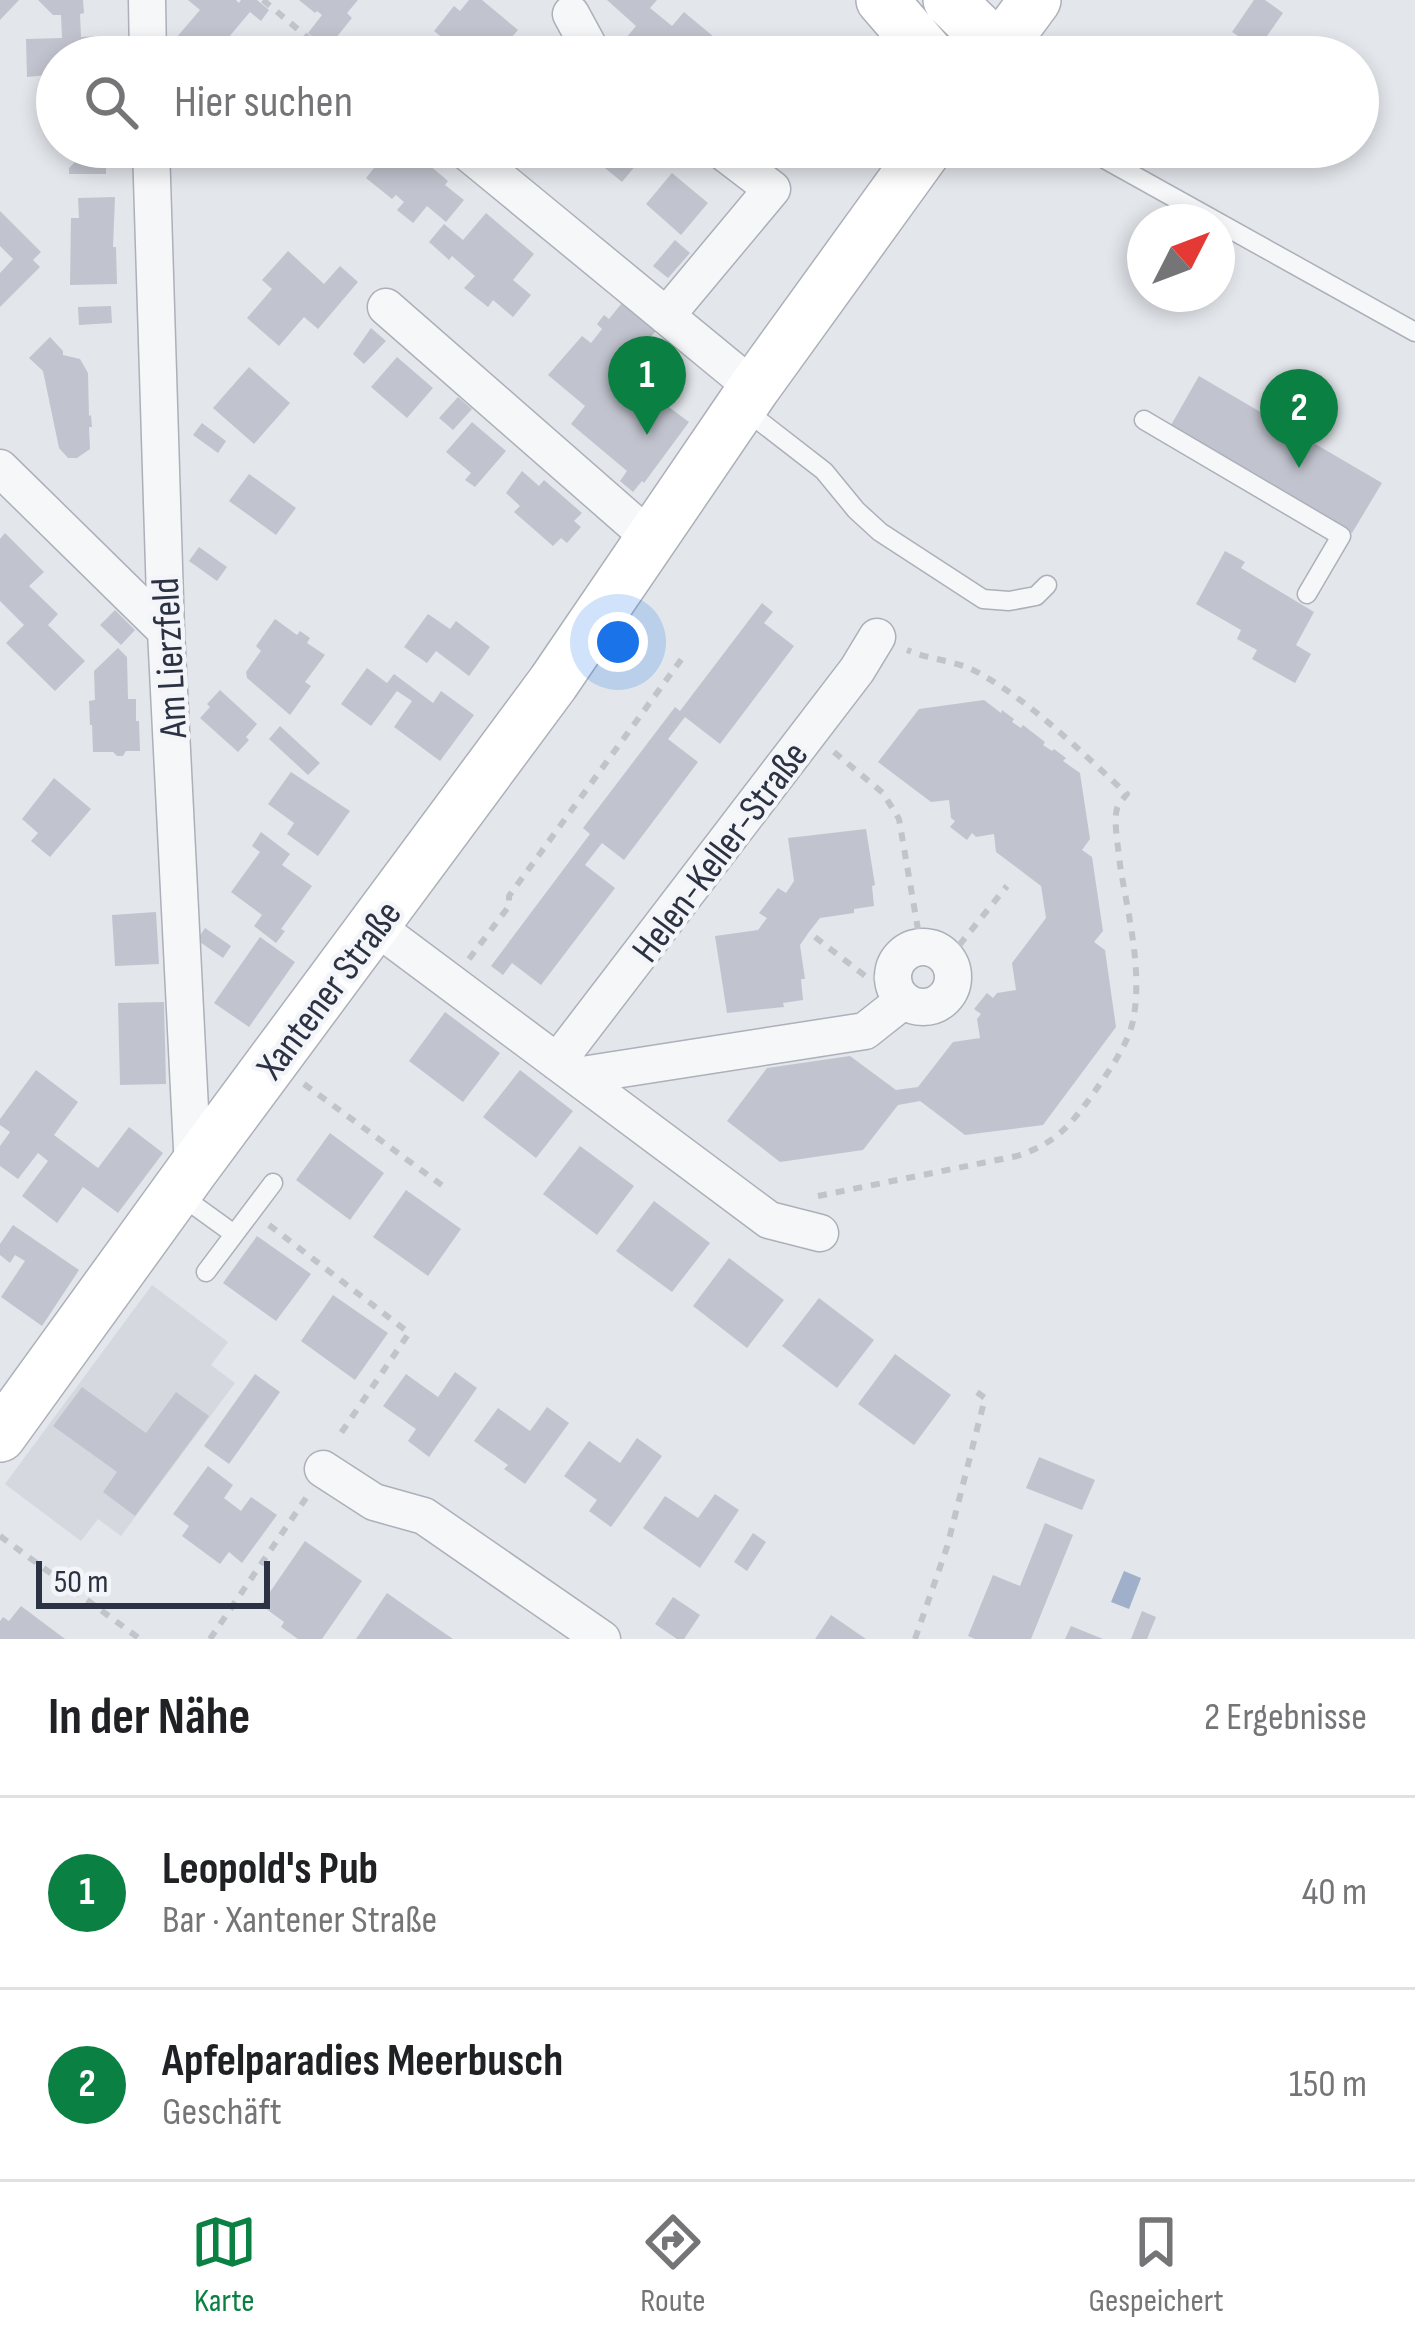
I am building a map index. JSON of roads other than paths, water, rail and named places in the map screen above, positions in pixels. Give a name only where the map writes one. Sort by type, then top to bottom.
[{"type":"main road","points":[[882,0],[913,36]]},
{"type":"main road","points":[[949,0],[981,36]]},
{"type":"main road","points":[[1009,36],[1035,0]]},
{"type":"main road","name":"Xantener Straße","points":[[0,1436],[553,683],[747,397],[913,168]]},
{"type":"street","points":[[147,0],[148,36]]},
{"type":"street","points":[[571,14],[583,36]]},
{"type":"street","name":"Am Lierzfeld","points":[[152,168],[185,1180]]},
{"type":"street","points":[[486,168],[666,316],[747,397]]},
{"type":"street","points":[[666,316],[772,189],[744,168]]},
{"type":"street","points":[[386,307],[650,538]]},
{"type":"street","points":[[0,468],[166,631]]},
{"type":"street","name":"Helen-Keller-Straße","points":[[567,1069],[877,637]]},
{"type":"street","points":[[375,926],[769,1220],[820,1233]]},
{"type":"street","points":[[567,1069],[865,1031],[898,989],[894,965],[901,956],[934,953],[952,969],[947,997],[928,1008],[918,1008],[898,989]]},
{"type":"street","points":[[323,1469],[374,1502],[424,1516],[602,1639]]},
{"type":"lane","points":[[1121,168],[1415,332]]},
{"type":"lane","points":[[747,397],[880,532],[983,599],[1036,596],[1047,585]]},
{"type":"lane","points":[[1144,420],[1341,536],[1307,594]]},
{"type":"lane","points":[[185,1180],[235,1234]]},
{"type":"lane","points":[[206,1272],[273,1183]]},
{"type":"water","points":[[1124,1571],[1141,1578],[1129,1609],[1111,1602]]},
{"type":"place","name":"Leopold's Pub","points":[[647,435]]},
{"type":"place","name":"Apfelparadies Meerbusch","points":[[1299,468]]}]
